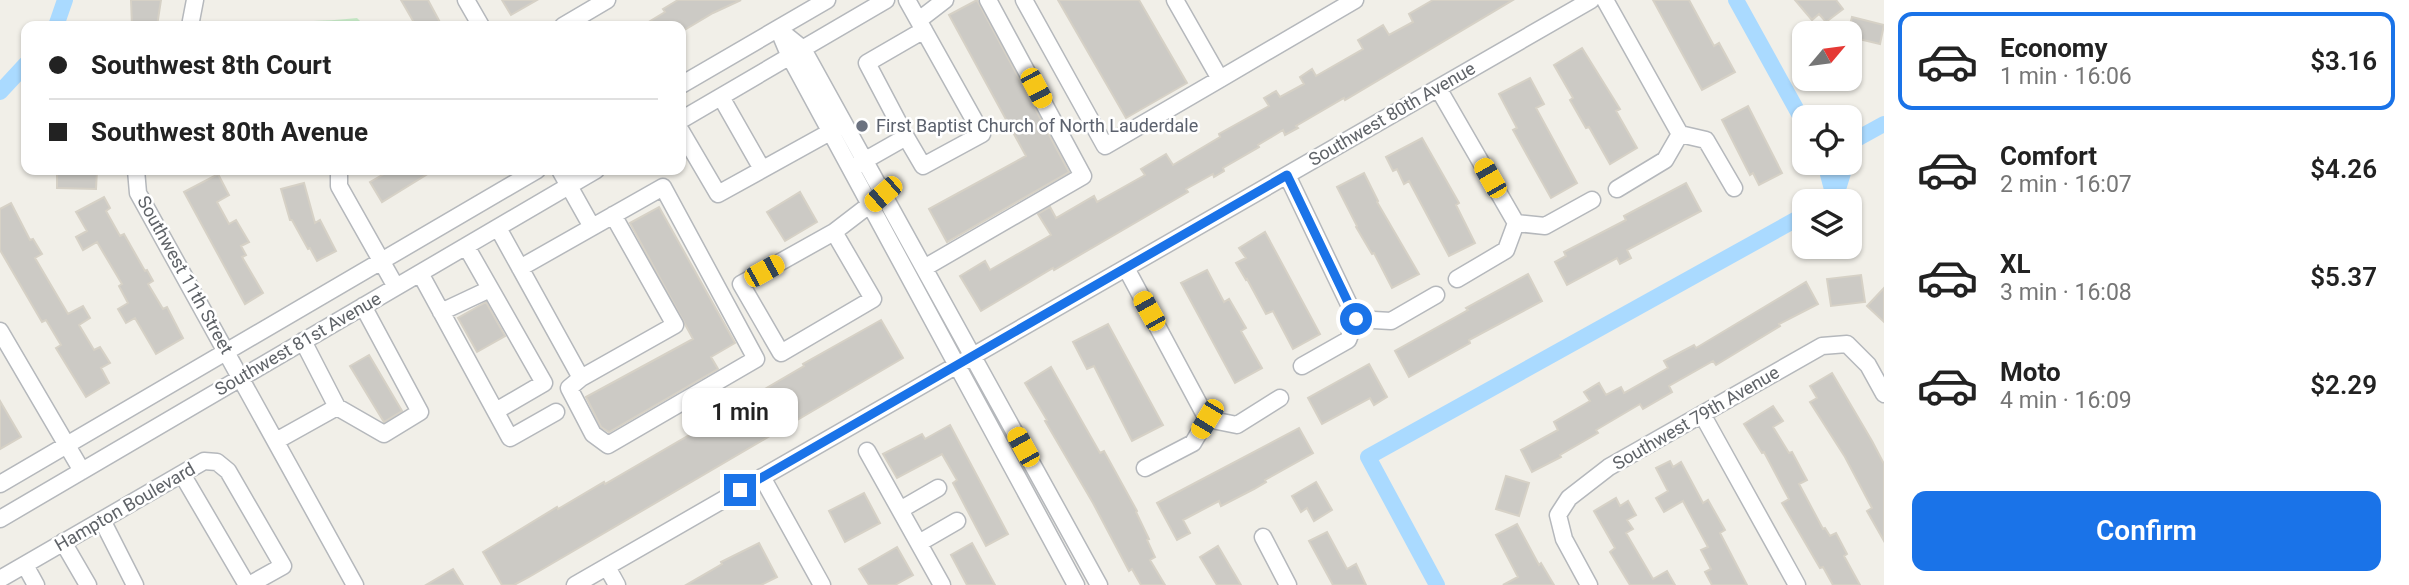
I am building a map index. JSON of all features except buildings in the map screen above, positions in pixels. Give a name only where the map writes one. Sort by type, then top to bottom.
[{"type":"street","points":[[191,21],[195,0]]},
{"type":"street","points":[[466,0],[478,21]]},
{"type":"street","points":[[571,21],[607,0]]},
{"type":"street","points":[[686,82],[827,0]]},
{"type":"street","points":[[686,117],[886,0]]},
{"type":"street","points":[[907,0],[921,25],[982,134],[923,166],[867,63],[921,25],[945,0]]},
{"type":"street","points":[[923,268],[1083,176],[988,0]]},
{"type":"street","points":[[1024,0],[1105,146],[1354,0]]},
{"type":"street","points":[[1175,0],[1220,79]]},
{"type":"street","name":"Southwest 80th Avenue","points":[[575,585],[1591,0]]},
{"type":"street","points":[[1605,0],[1680,134],[1706,139],[1734,188]]},
{"type":"street","points":[[778,29],[796,53],[857,165],[870,205],[1076,585]]},
{"type":"street","points":[[1438,88],[1516,223]]},
{"type":"street","points":[[721,97],[762,169]]},
{"type":"street","points":[[686,140],[718,194],[837,128]]},
{"type":"street","points":[[1617,189],[1665,160],[1680,134]]},
{"type":"street","points":[[857,165],[906,137]]},
{"type":"street","points":[[857,165],[883,194],[1099,585]]},
{"type":"street","name":"Southwest 11th Street","points":[[136,175],[138,193],[228,351],[355,585]]},
{"type":"street","points":[[339,175],[339,186],[396,287]]},
{"type":"street","name":"Southwest 81st Avenue","points":[[0,485],[528,175]]},
{"type":"street","points":[[563,175],[592,227]]},
{"type":"street","name":"Southwest 81st Avenue","points":[[0,519],[588,175]]},
{"type":"street","points":[[1287,175],[1356,319],[1348,340],[1303,366]]},
{"type":"street","points":[[520,268],[613,215],[663,187],[756,359],[608,445],[593,434],[569,388],[581,378],[675,325],[613,215]]},
{"type":"street","points":[[834,232],[873,299],[782,353],[741,285],[834,232],[883,194]]},
{"type":"street","points":[[1516,223],[1545,226],[1592,200]]},
{"type":"street","points":[[1457,279],[1506,250],[1516,223]]},
{"type":"street","points":[[498,228],[581,378]]},
{"type":"street","points":[[466,246],[544,383],[496,411]]},
{"type":"street","points":[[1125,268],[1207,419]]},
{"type":"street","points":[[420,273],[510,438],[556,412]]},
{"type":"street","points":[[442,312],[490,289]]},
{"type":"street","points":[[1356,319],[1391,321],[1436,295]]},
{"type":"street","points":[[303,341],[337,407],[384,434],[420,412],[363,306]]},
{"type":"street","points":[[0,331],[82,471]]},
{"type":"street","name":"Southwest 79th Avenue","points":[[1590,585],[1564,539],[1558,515],[1569,498],[1608,467],[1822,346],[1847,344],[1868,365],[1884,394]]},
{"type":"street","points":[[1207,419],[1237,425],[1280,398]]},
{"type":"street","points":[[276,441],[337,407]]},
{"type":"street","points":[[1702,414],[1797,585]]},
{"type":"street","points":[[1145,468],[1193,443],[1207,419]]},
{"type":"street","points":[[867,451],[943,585]]},
{"type":"street","name":"Hampton Boulevard","points":[[0,579],[204,461],[217,462],[228,471],[283,566],[248,585]]},
{"type":"street","points":[[182,474],[248,585]]},
{"type":"street","points":[[762,477],[821,585]]},
{"type":"street","points":[[900,510],[938,488]]},
{"type":"street","points":[[102,520],[135,585]]},
{"type":"street","points":[[919,543],[957,521]]},
{"type":"street","points":[[1263,537],[1288,585]]},
{"type":"street","points":[[64,542],[88,585]]},
{"type":"street","points":[[25,565],[36,585]]},
{"type":"street","points":[[607,567],[617,585]]},
{"type":"green space","points":[[357,18],[360,21],[323,21]]},
{"type":"waterway","points":[[58,21],[65,0]]},
{"type":"waterway","points":[[1736,0],[1794,105]]},
{"type":"waterway","points":[[0,92],[21,69]]},
{"type":"waterway","points":[[1862,136],[1884,124]]},
{"type":"waterway","points":[[1828,175],[1832,189]]},
{"type":"waterway","points":[[1838,189],[1842,175]]},
{"type":"waterway","points":[[1437,585],[1368,457],[1792,222]]},
{"type":"place","name":"First Baptist Church of North Lauderdale","points":[[862,126]]},
{"type":"route","points":[[740,490],[1287,175],[1356,319]]}]
